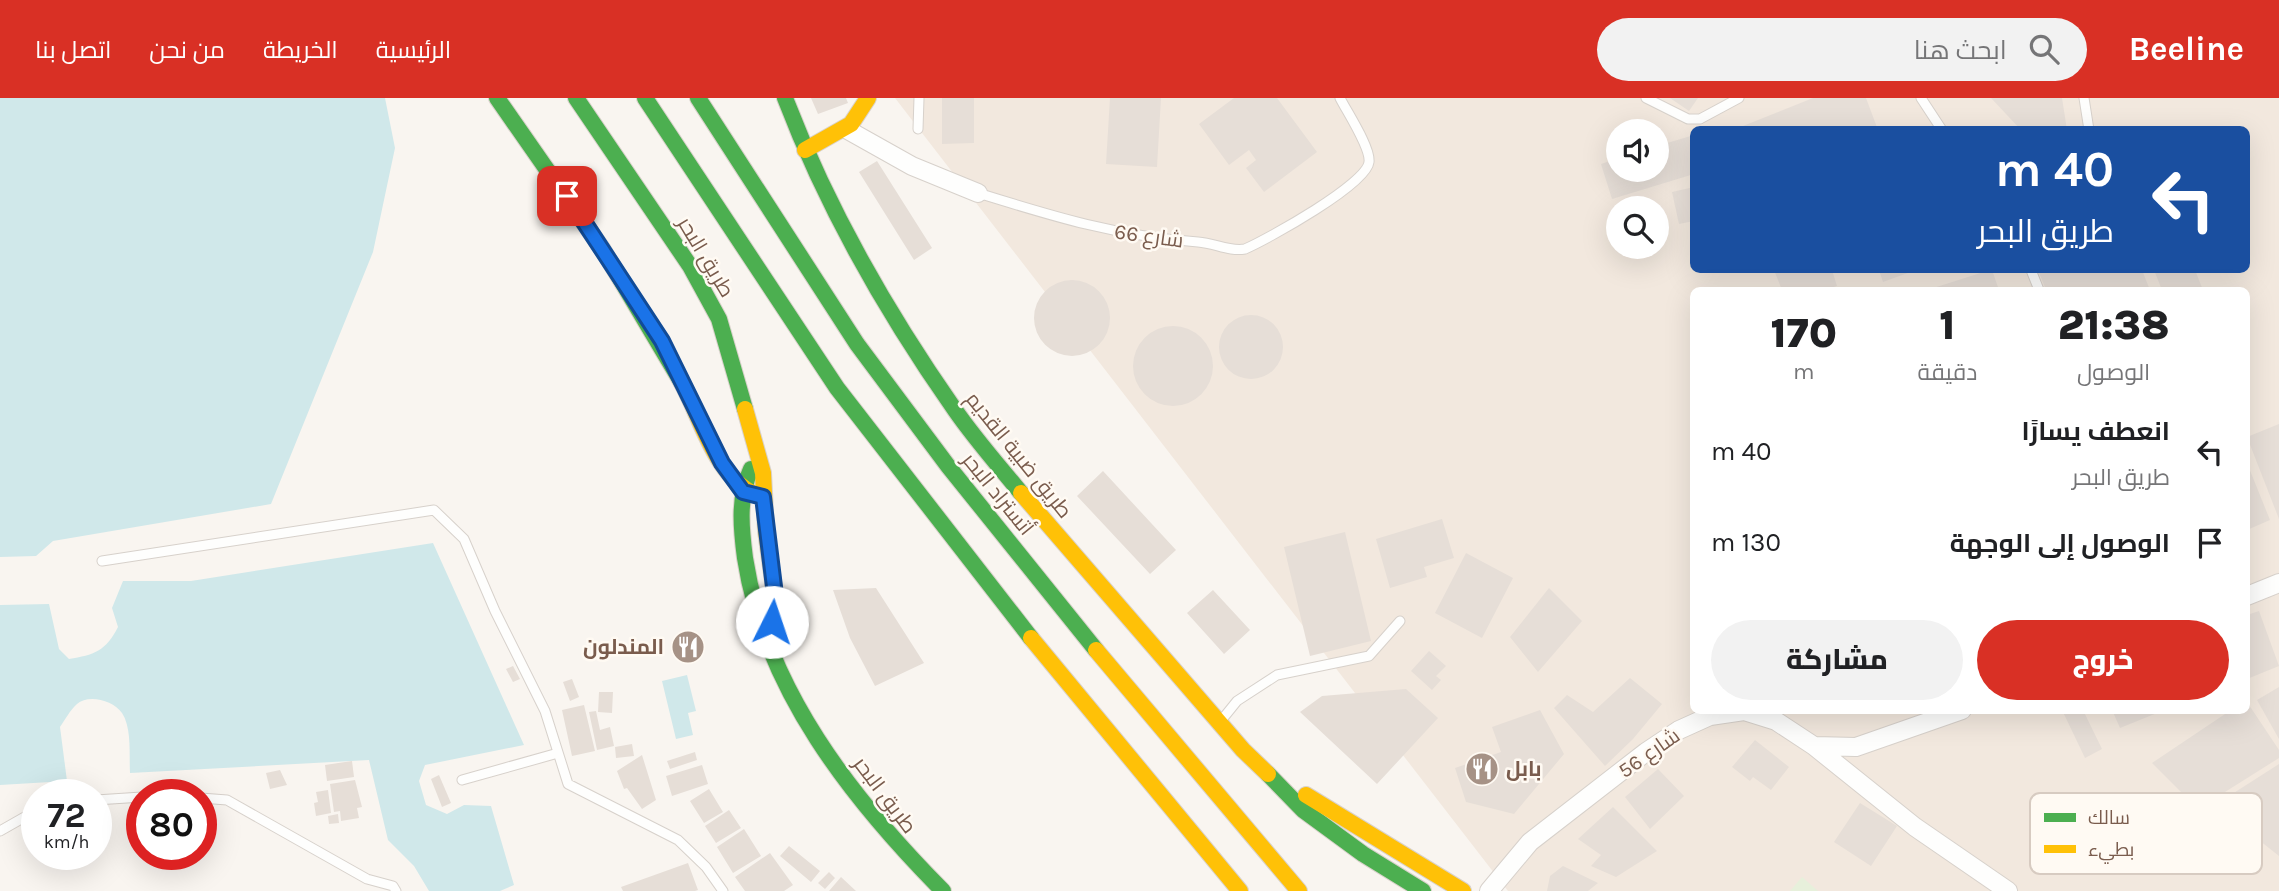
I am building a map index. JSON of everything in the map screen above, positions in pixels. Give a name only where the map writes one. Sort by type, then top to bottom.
[{"type":"main road","points":[[497,98],[596,239],[662,341],[722,463],[743,492],[763,497]]},
{"type":"main road","name":"طريق البحر","points":[[576,98],[629,172],[690,266],[719,318],[734,363],[762,473],[776,603],[769,641]]},
{"type":"main road","points":[[645,98],[837,388],[1084,705],[1240,891]]},
{"type":"main road","name":"أتستراد البحر","points":[[698,98],[857,344],[948,466],[1144,709],[1299,891]]},
{"type":"main road","name":"طريق ضبية القديم","points":[[785,98],[805,150],[852,244],[955,411],[1048,527],[1219,723],[1265,772],[1289,792],[1303,810],[1363,854],[1423,891]]},
{"type":"main road","points":[[805,150],[846,129],[863,114],[868,98]]},
{"type":"main road","points":[[743,492],[757,457]]},
{"type":"main road","name":"طريق البحر","points":[[743,492],[741,517],[744,570],[751,599],[795,702],[831,759],[900,850],[943,891]]},
{"type":"main road","points":[[744,570],[773,563]]},
{"type":"main road","name":"طريق ضبية القديم","points":[[1289,792],[1313,798],[1463,891]]},
{"type":"street","name":"شارع 66","points":[[846,129],[912,166],[978,192]]},
{"type":"street","points":[[2250,595],[2279,583]]},
{"type":"street","name":"شارع 56","points":[[1489,891],[1530,842],[1646,751],[1679,730],[1710,716],[1724,714]]},
{"type":"street","name":"شارع 56","points":[[1754,714],[1776,721],[1814,746],[1915,827],[2008,891]]},
{"type":"street","points":[[1814,746],[1856,747],[1951,714]]},
{"type":"lane","points":[[918,129],[919,98]]},
{"type":"lane","name":"شارع 66","points":[[978,192],[1070,222],[1138,237],[1199,242],[1230,250],[1245,249],[1333,197],[1364,174],[1369,162],[1366,147],[1340,98]]},
{"type":"lane","points":[[1646,98],[1688,119],[1700,119],[1739,98]]},
{"type":"lane","points":[[1921,98],[1939,126]]},
{"type":"lane","points":[[2084,98],[2088,126]]},
{"type":"lane","points":[[102,561],[434,510],[464,539],[495,611],[545,711],[568,784],[678,839],[706,867],[723,891]]},
{"type":"lane","points":[[1219,723],[1237,701],[1277,674],[1369,656],[1400,621]]},
{"type":"lane","points":[[462,780],[558,753]]},
{"type":"lane","points":[[217,800],[227,800],[368,879],[393,886],[396,891]]},
{"type":"lane","points":[[0,831],[21,819]]},
{"type":"shaded area","points":[[895,98],[2279,98],[2279,891],[1508,891]]},
{"type":"green space","points":[[1802,877],[1818,891],[1790,891]]},
{"type":"water","points":[[0,98],[385,98],[395,148],[373,252],[271,504],[53,541],[36,556],[0,557]]},
{"type":"water","points":[[433,543],[524,745],[425,765],[419,781],[426,805],[447,814],[464,805],[491,806],[514,885],[500,891],[429,891],[414,866],[388,840],[369,760],[130,773],[129,734],[125,719],[118,708],[100,700],[87,699],[77,704],[60,727],[67,779],[21,779],[21,784],[0,785],[0,605],[49,604],[59,649],[69,659],[86,656],[109,642],[118,627],[112,608],[123,581],[191,581]]},
{"type":"water","points":[[687,675],[696,711],[688,713],[693,735],[676,739],[662,681]]},
{"type":"building","points":[[811,98],[846,98],[848,103],[818,114]]},
{"type":"building","points":[[942,98],[974,98],[974,143],[942,144]]},
{"type":"building","points":[[1110,98],[1161,98],[1157,167],[1106,164]]},
{"type":"building","points":[[1234,98],[1277,98],[1317,152],[1264,192],[1246,168],[1256,160],[1249,150],[1229,165],[1199,124]]},
{"type":"building","points":[[1670,98],[1698,98],[1689,111]]},
{"type":"building","points":[[1813,98],[1866,98],[1876,126],[1743,126]]},
{"type":"building","points":[[1991,98],[2062,98],[2066,126],[2017,126]]},
{"type":"building","points":[[1690,136],[1690,175],[1669,182],[1669,142]]},
{"type":"building","points":[[877,161],[932,248],[914,260],[859,172]]},
{"type":"building","points":[[1606,162],[1606,180],[1601,164]]},
{"type":"building","points":[[1607,182],[1668,182],[1622,196],[1611,196]]},
{"type":"building","points":[[1690,188],[1690,222],[1679,224],[1672,192]]},
{"type":"building","points":[[1775,273],[1833,273],[1837,286],[1834,287],[1781,287]]},
{"type":"building","points":[[1880,273],[1908,273],[1883,282]]},
{"type":"building","points":[[1981,273],[1993,273],[1998,287],[1936,287]]},
{"type":"building","points":[[2039,273],[2143,273],[2149,287],[2045,287]]},
{"type":"building","points":[[2155,273],[2196,273],[2202,287],[2161,287]]},
{"type":"building","points":[[1080,280],[1093,286],[1104,297],[1110,310],[1108,333],[1093,350],[1080,356],[1064,356],[1051,350],[1036,333],[1034,310],[1040,297],[1057,282]]},
{"type":"building","points":[[1251,315],[1269,321],[1277,329],[1283,347],[1277,365],[1269,373],[1251,379],[1233,373],[1225,365],[1219,347],[1225,329],[1233,321]]},
{"type":"building","points":[[1173,326],[1188,329],[1201,338],[1210,351],[1213,366],[1210,381],[1201,394],[1188,403],[1173,406],[1158,403],[1145,394],[1136,381],[1133,366],[1136,351],[1145,338],[1158,329]]},
{"type":"building","points":[[2279,424],[2279,519],[2250,445],[2250,436]]},
{"type":"building","points":[[2250,470],[2270,520],[2250,529]]},
{"type":"building","points":[[1103,471],[1176,550],[1150,574],[1077,496]]},
{"type":"building","points":[[1442,519],[1454,558],[1424,567],[1427,577],[1390,588],[1376,539]]},
{"type":"building","points":[[1345,532],[1371,641],[1310,656],[1284,547]]},
{"type":"building","points":[[1466,553],[1513,578],[1482,638],[1435,613]]},
{"type":"building","points":[[876,588],[924,663],[875,686],[850,638],[833,590]]},
{"type":"building","points":[[1549,588],[1582,621],[1538,672],[1510,637]]},
{"type":"building","points":[[1213,590],[1250,630],[1224,654],[1187,613]]},
{"type":"building","points":[[2259,611],[2279,666],[2250,678],[2250,614]]},
{"type":"building","points":[[1429,651],[1446,666],[1436,676],[1441,680],[1432,690],[1411,671]]},
{"type":"building","points":[[513,666],[520,679],[513,682],[506,669]]},
{"type":"building","points":[[1630,678],[1662,704],[1633,739],[1605,766],[1554,708],[1567,695],[1593,712]]},
{"type":"building","points":[[572,679],[579,697],[570,701],[563,682]]},
{"type":"building","points":[[2279,687],[2279,739],[2257,700]]},
{"type":"building","points":[[1406,689],[1438,718],[1377,784],[1300,712],[1322,696]]},
{"type":"building","points":[[599,692],[613,692],[612,713],[598,712]]},
{"type":"building","points":[[584,705],[595,751],[572,756],[562,710]]},
{"type":"building","points":[[2250,706],[2279,750],[2279,758],[2223,793],[2182,793],[2152,763],[2225,714],[2250,714]]},
{"type":"building","points":[[1540,710],[1564,754],[1514,814],[1466,802],[1455,768],[1501,752],[1492,727]]},
{"type":"building","points":[[596,711],[600,730],[610,727],[614,746],[597,750],[589,712]]},
{"type":"building","points":[[2064,714],[2085,714],[2102,749],[2085,758]]},
{"type":"building","points":[[2114,714],[2155,714],[2120,728]]},
{"type":"building","points":[[1755,740],[1789,767],[1771,790],[1753,777],[1750,781],[1732,767]]},
{"type":"building","points":[[632,744],[634,756],[616,758],[615,747]]},
{"type":"building","points":[[695,752],[697,760],[670,769],[667,761]]},
{"type":"building","points":[[642,755],[656,800],[642,809],[627,788],[624,789],[617,771]]},
{"type":"building","points":[[352,761],[354,777],[327,781],[325,765]]},
{"type":"building","points":[[2279,764],[2279,856],[2262,842],[2262,793],[2234,793]]},
{"type":"building","points":[[702,765],[708,784],[672,796],[666,776]]},
{"type":"building","points":[[1658,769],[1684,796],[1650,829],[1625,797]]},
{"type":"building","points":[[280,770],[287,785],[270,789],[266,773]]},
{"type":"building","points":[[439,775],[451,803],[442,807],[431,779]]},
{"type":"building","points":[[355,780],[362,807],[357,808],[359,818],[341,821],[340,811],[334,812],[330,784]]},
{"type":"building","points":[[709,789],[723,812],[704,823],[690,801]]},
{"type":"building","points":[[328,790],[331,813],[316,816],[316,792]]},
{"type":"building","points":[[1860,803],[1897,826],[1871,866],[1834,842]]},
{"type":"building","points":[[1613,807],[1657,851],[1616,877],[1591,866],[1601,855],[1578,839]]},
{"type":"building","points":[[729,810],[741,828],[716,843],[705,826]]},
{"type":"building","points":[[338,814],[339,823],[329,824],[328,816]]},
{"type":"building","points":[[744,829],[761,856],[733,873],[717,847]]},
{"type":"building","points":[[789,846],[820,871],[811,882],[780,856]]},
{"type":"building","points":[[770,853],[793,885],[784,891],[745,891],[735,877]]},
{"type":"building","points":[[688,863],[698,890],[623,891],[621,887]]},
{"type":"building","points":[[1563,866],[1598,883],[1588,891],[1547,891],[1550,876]]},
{"type":"building","points":[[829,872],[835,878],[825,889],[818,883]]},
{"type":"building","points":[[841,877],[856,891],[829,891]]},
{"type":"traffic: fast","points":[[497,98],[603,250],[682,383]]},
{"type":"traffic: fast","points":[[576,98],[690,266],[719,319],[745,409]]},
{"type":"traffic: fast","points":[[645,98],[837,388],[1031,638]]},
{"type":"traffic: fast","points":[[698,98],[857,344],[948,466],[1096,650]]},
{"type":"traffic: fast","points":[[785,98],[820,180],[882,298],[955,410],[1021,493]]},
{"type":"traffic: fast","points":[[751,469],[742,502],[745,558],[756,606],[792,697],[817,739],[876,819],[943,891]]},
{"type":"traffic: fast","points":[[1268,774],[1303,810],[1363,854],[1423,891]]},
{"type":"traffic: slow","points":[[805,150],[851,124],[868,98]]},
{"type":"traffic: slow","points":[[682,383],[720,461],[730,475],[756,495]]},
{"type":"traffic: slow","points":[[745,409],[763,473],[766,531],[776,603],[769,641]]},
{"type":"traffic: slow","points":[[1021,493],[1243,750],[1268,774]]},
{"type":"traffic: slow","points":[[1031,638],[1240,891]]},
{"type":"traffic: slow","points":[[1096,650],[1299,891]]},
{"type":"traffic: slow","points":[[1306,795],[1463,891]]},
{"type":"place","name":"المندلون","points":[[688,647]]},
{"type":"place","name":"بابل","points":[[1482,769]]},
{"type":"route","points":[[567,196],[662,341],[722,463],[743,492],[763,497],[776,603],[772,622]]}]
